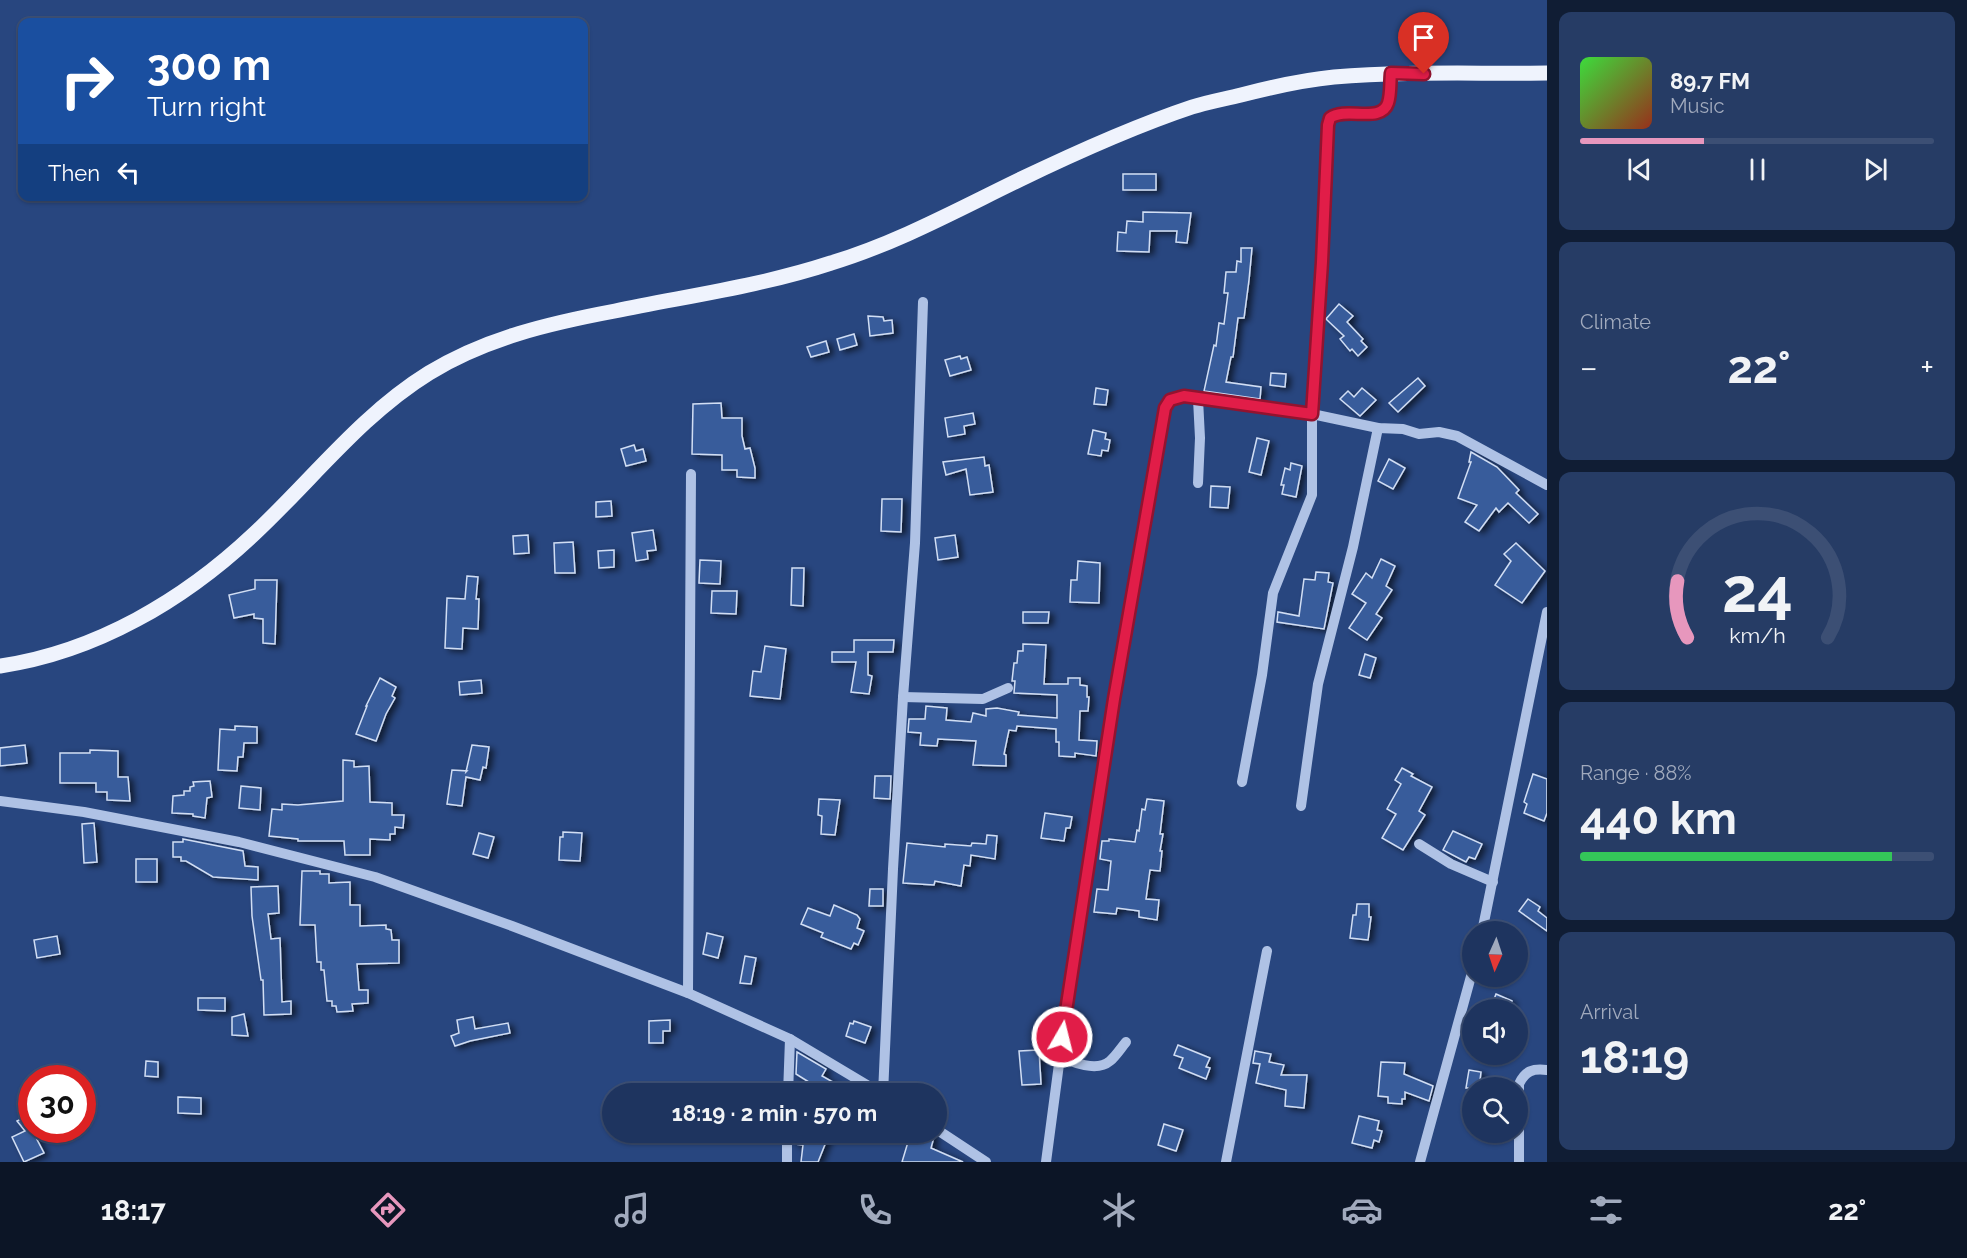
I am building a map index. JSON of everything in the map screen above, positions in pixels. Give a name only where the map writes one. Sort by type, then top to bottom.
[{"type":"main road","points":[[0,666],[17,664],[60,652],[105,635],[151,612],[182,593],[255,534],[377,410],[431,372],[492,342],[550,323],[766,281],[830,264],[888,243],[1107,139],[1195,106],[1273,87],[1329,78],[1391,73],[1547,73]]},
{"type":"street","points":[[1242,782],[1262,675],[1273,593],[1312,495],[1312,414],[1328,125],[1330,118],[1335,114],[1370,114],[1385,109],[1389,102],[1391,73]]},
{"type":"street","points":[[883,1083],[903,697],[915,543],[923,302]]},
{"type":"street","points":[[1046,1162],[1112,711],[1165,408],[1170,400],[1184,396],[1312,414],[1378,428],[1403,429],[1419,434],[1439,432],[1456,436],[1547,484]]},
{"type":"street","points":[[1198,399],[1200,438],[1198,483]]},
{"type":"street","points":[[1301,806],[1318,684],[1353,547],[1378,428]]},
{"type":"street","points":[[687,993],[692,474]]},
{"type":"street","points":[[1484,921],[1547,612]]},
{"type":"street","points":[[903,697],[983,699],[1008,688]]},
{"type":"street","points":[[0,801],[84,812],[238,842],[375,877],[512,926],[687,993],[790,1039],[864,1083]]},
{"type":"street","points":[[1419,844],[1451,864],[1493,882]]},
{"type":"street","points":[[1226,1162],[1267,951]]},
{"type":"street","points":[[1420,1162],[1468,987]]},
{"type":"street","points":[[788,1083],[790,1039]]},
{"type":"street","points":[[1060,1055],[1071,1062],[1100,1065],[1109,1062],[1126,1042]]},
{"type":"street","points":[[1519,1162],[1519,1084],[1523,1076],[1531,1070],[1547,1070]]},
{"type":"street","points":[[947,1136],[986,1162]]},
{"type":"street","points":[[787,1143],[787,1162]]},
{"type":"building","points":[[1123,174],[1156,174],[1156,190],[1123,190]]},
{"type":"building","points":[[1143,212],[1191,213],[1187,243],[1176,242],[1177,231],[1150,231],[1149,252],[1117,251],[1118,232],[1126,233],[1127,221],[1143,222]]},
{"type":"building","points":[[1241,248],[1252,248],[1249,280],[1244,318],[1238,318],[1233,357],[1231,357],[1226,382],[1261,387],[1260,399],[1204,391],[1214,345],[1216,346],[1219,323],[1224,324],[1228,293],[1224,293],[1226,272],[1236,272],[1237,261],[1241,262]]},
{"type":"building","points":[[1339,304],[1353,316],[1347,322],[1363,339],[1361,341],[1367,347],[1358,356],[1352,349],[1350,351],[1340,339],[1344,336],[1326,319]]},
{"type":"building","points":[[868,316],[883,317],[884,321],[892,320],[893,333],[870,336]]},
{"type":"building","points":[[854,334],[857,345],[840,350],[837,339]]},
{"type":"building","points":[[826,341],[829,352],[811,357],[807,347]]},
{"type":"building","points":[[960,356],[961,359],[967,357],[971,370],[950,376],[945,360]]},
{"type":"building","points":[[1271,373],[1286,374],[1285,387],[1270,385]]},
{"type":"building","points":[[1418,378],[1425,386],[1398,412],[1389,403]]},
{"type":"building","points":[[1096,388],[1108,390],[1106,405],[1094,404]]},
{"type":"building","points":[[1362,388],[1376,400],[1360,416],[1340,399],[1348,391],[1354,397]]},
{"type":"building","points":[[721,403],[722,418],[742,418],[742,436],[745,449],[750,448],[755,478],[737,477],[737,470],[722,470],[722,455],[692,454],[693,404]]},
{"type":"building","points":[[973,413],[975,424],[964,426],[965,434],[948,437],[945,418]]},
{"type":"building","points":[[1093,430],[1106,433],[1105,439],[1110,440],[1108,451],[1102,450],[1101,456],[1088,454]]},
{"type":"building","points":[[1257,438],[1269,441],[1261,475],[1249,472]]},
{"type":"building","points":[[634,445],[636,451],[643,449],[646,461],[626,466],[621,449]]},
{"type":"building","points":[[1471,452],[1497,467],[1519,490],[1516,493],[1538,514],[1529,523],[1508,503],[1499,512],[1496,508],[1479,531],[1465,522],[1477,505],[1458,498],[1471,462],[1469,462]]},
{"type":"building","points":[[984,457],[985,466],[989,465],[993,492],[970,495],[966,469],[946,475],[943,462]]},
{"type":"building","points":[[1389,459],[1405,468],[1393,489],[1378,481]]},
{"type":"building","points":[[1291,463],[1302,466],[1296,497],[1282,494],[1284,485],[1281,485],[1285,468],[1290,470]]},
{"type":"building","points":[[1211,486],[1230,487],[1228,508],[1210,507]]},
{"type":"building","points":[[882,499],[902,499],[901,532],[881,531]]},
{"type":"building","points":[[611,501],[612,516],[596,517],[596,502]]},
{"type":"building","points":[[653,530],[656,550],[647,551],[648,559],[636,561],[632,533]]},
{"type":"building","points":[[528,535],[529,553],[514,554],[513,536]]},
{"type":"building","points":[[955,535],[958,557],[938,560],[935,538]]},
{"type":"building","points":[[573,542],[575,573],[555,573],[554,543]]},
{"type":"building","points":[[1516,543],[1545,571],[1522,603],[1495,585],[1511,561],[1504,554]]},
{"type":"building","points":[[614,550],[614,567],[599,568],[598,551]]},
{"type":"building","points":[[1381,559],[1395,566],[1386,586],[1392,590],[1376,614],[1382,618],[1367,640],[1349,628],[1366,603],[1352,594],[1366,573],[1372,578]]},
{"type":"building","points":[[700,560],[721,561],[720,584],[699,583]]},
{"type":"building","points":[[1078,561],[1100,563],[1099,603],[1070,602],[1071,580],[1077,580]]},
{"type":"building","points":[[792,568],[804,568],[803,606],[791,605]]},
{"type":"building","points":[[1316,572],[1329,573],[1328,582],[1333,583],[1324,629],[1277,622],[1278,612],[1299,616],[1304,579],[1315,580]]},
{"type":"building","points":[[467,576],[478,577],[476,599],[479,599],[478,629],[463,628],[462,649],[445,648],[447,598],[465,599]]},
{"type":"building","points":[[255,580],[277,580],[275,644],[263,643],[263,619],[254,618],[254,614],[234,618],[229,595],[255,589]]},
{"type":"building","points":[[712,591],[737,591],[736,614],[711,613]]},
{"type":"building","points":[[1023,612],[1049,612],[1048,623],[1023,623]]},
{"type":"building","points":[[854,640],[894,640],[893,652],[868,652],[868,675],[872,676],[869,694],[851,692],[856,662],[832,662],[832,652],[854,652]]},
{"type":"building","points":[[1023,644],[1046,645],[1044,684],[1068,684],[1068,678],[1080,678],[1080,685],[1087,686],[1088,711],[1080,711],[1079,740],[1097,741],[1096,756],[1075,753],[1075,757],[1059,756],[1056,729],[1017,726],[1016,731],[1009,730],[1004,754],[1006,755],[1006,766],[973,765],[976,741],[938,739],[937,746],[920,745],[921,733],[908,732],[909,719],[925,719],[926,706],[947,708],[946,720],[971,722],[973,713],[986,716],[986,709],[997,708],[1019,712],[1018,715],[1057,718],[1057,695],[1014,693],[1015,681],[1012,681],[1014,663],[1017,663],[1018,651],[1023,651]]},
{"type":"building","points":[[765,646],[786,649],[780,699],[750,696],[753,671],[761,672]]},
{"type":"building","points":[[1365,654],[1376,658],[1370,678],[1359,675]]},
{"type":"building","points":[[380,678],[396,687],[392,696],[395,698],[376,741],[356,734],[366,706]]},
{"type":"building","points":[[481,680],[482,693],[460,695],[459,682]]},
{"type":"building","points":[[235,726],[257,727],[257,743],[244,743],[243,757],[238,757],[237,771],[218,770],[220,729],[235,730]]},
{"type":"building","points":[[25,745],[27,763],[0,766],[0,748]]},
{"type":"building","points":[[472,745],[489,747],[486,768],[483,767],[480,780],[466,777],[462,806],[447,804],[452,770],[466,771]]},
{"type":"building","points":[[90,750],[118,751],[118,777],[128,777],[130,801],[107,800],[107,792],[96,792],[96,783],[60,783],[60,753],[90,753]]},
{"type":"building","points":[[343,760],[354,761],[354,767],[369,766],[370,802],[392,803],[392,815],[404,815],[403,828],[395,827],[395,834],[390,834],[390,840],[370,839],[370,855],[345,855],[344,841],[298,841],[298,839],[269,836],[272,809],[282,810],[282,804],[343,801]]},
{"type":"building","points":[[1402,768],[1413,774],[1411,776],[1432,787],[1419,811],[1425,815],[1403,850],[1382,838],[1396,814],[1387,809],[1401,784],[1395,780]]},
{"type":"building","points":[[1533,774],[1547,779],[1547,813],[1544,821],[1524,813],[1527,804],[1524,802]]},
{"type":"building","points":[[875,776],[891,776],[890,799],[874,798]]},
{"type":"building","points":[[210,781],[212,797],[207,798],[205,818],[193,816],[193,814],[172,813],[173,796],[184,795],[184,791],[190,791],[190,787],[194,786],[193,782]]},
{"type":"building","points":[[241,786],[261,788],[260,810],[239,808]]},
{"type":"building","points":[[819,799],[840,800],[835,835],[821,834],[822,816],[818,815]]},
{"type":"building","points":[[1147,799],[1164,801],[1160,834],[1163,834],[1160,871],[1150,870],[1146,899],[1159,900],[1157,920],[1139,917],[1139,911],[1117,908],[1116,914],[1094,912],[1097,889],[1108,890],[1111,861],[1100,859],[1102,841],[1109,841],[1109,839],[1135,842],[1142,809],[1145,810]]},
{"type":"building","points":[[1045,813],[1072,817],[1070,828],[1066,828],[1064,841],[1041,838]]},
{"type":"building","points":[[94,823],[97,862],[84,863],[82,824]]},
{"type":"building","points":[[1453,831],[1482,844],[1475,859],[1469,857],[1466,862],[1443,850]]},
{"type":"building","points":[[563,832],[582,833],[580,861],[559,860],[560,837],[563,837]]},
{"type":"building","points":[[479,833],[494,837],[488,858],[473,854]]},
{"type":"building","points":[[987,835],[997,836],[995,859],[971,855],[970,866],[964,865],[961,886],[935,881],[934,885],[903,883],[907,843],[945,847],[945,844],[971,846],[972,843],[986,844]]},
{"type":"building","points":[[183,839],[243,851],[245,866],[258,867],[258,880],[213,877],[186,861],[181,861],[181,857],[173,857],[173,842],[183,842]]},
{"type":"building","points":[[136,859],[157,859],[157,882],[136,882]]},
{"type":"building","points":[[302,871],[320,871],[320,874],[329,874],[329,883],[350,882],[350,905],[360,905],[360,926],[386,925],[386,929],[391,930],[392,940],[399,940],[399,963],[357,964],[359,990],[368,990],[368,1003],[352,1004],[353,1011],[337,1012],[336,1006],[332,1006],[332,1001],[327,1001],[324,970],[321,970],[321,962],[317,962],[315,925],[300,925]]},
{"type":"building","points":[[278,886],[279,913],[268,914],[271,939],[280,938],[282,1002],[291,1001],[291,1014],[264,1015],[263,980],[261,980],[252,916],[251,887]]},
{"type":"building","points":[[870,889],[883,889],[883,906],[869,906]]},
{"type":"building","points":[[1528,899],[1540,907],[1538,911],[1547,918],[1547,931],[1519,911]]},
{"type":"building","points":[[1357,904],[1369,904],[1369,917],[1371,917],[1368,940],[1350,938]]},
{"type":"building","points":[[834,905],[857,915],[860,919],[857,928],[864,931],[858,945],[854,943],[851,949],[821,937],[823,933],[801,924],[808,908],[830,916]]},
{"type":"building","points":[[707,933],[723,937],[718,958],[703,954]]},
{"type":"building","points":[[57,936],[60,954],[37,958],[34,940]]},
{"type":"building","points":[[745,956],[756,958],[751,984],[740,983]]},
{"type":"building","points":[[1496,994],[1507,999],[1494,999]]},
{"type":"building","points":[[198,998],[225,998],[225,1011],[198,1010]]},
{"type":"building","points":[[244,1014],[248,1036],[232,1035],[232,1017]]},
{"type":"building","points":[[473,1017],[475,1029],[508,1023],[510,1033],[455,1046],[451,1036],[459,1033],[457,1020]]},
{"type":"building","points":[[670,1020],[670,1031],[663,1031],[663,1043],[649,1043],[649,1021]]},
{"type":"building","points":[[854,1021],[871,1027],[865,1043],[846,1036],[850,1023],[853,1024]]},
{"type":"building","points":[[1178,1045],[1210,1058],[1206,1067],[1210,1068],[1206,1079],[1179,1068],[1183,1058],[1174,1055]]},
{"type":"building","points":[[1039,1050],[1041,1084],[1022,1085],[1019,1051]]},
{"type":"building","points":[[1255,1051],[1271,1054],[1269,1062],[1284,1065],[1281,1075],[1307,1075],[1304,1108],[1285,1106],[1286,1090],[1256,1083],[1260,1064],[1253,1063]]},
{"type":"building","points":[[797,1052],[826,1069],[822,1076],[835,1083],[810,1083],[796,1074]]},
{"type":"building","points":[[146,1061],[158,1062],[158,1077],[145,1076]]},
{"type":"building","points":[[1381,1062],[1405,1063],[1404,1074],[1433,1086],[1429,1101],[1405,1092],[1402,1104],[1388,1103],[1388,1097],[1378,1096]]},
{"type":"building","points":[[1469,1070],[1481,1072],[1480,1077],[1468,1077]]},
{"type":"building","points":[[178,1097],[201,1098],[201,1114],[178,1113]]},
{"type":"building","points":[[1359,1116],[1379,1121],[1377,1130],[1382,1131],[1379,1142],[1374,1140],[1372,1148],[1352,1143]]},
{"type":"building","points":[[1164,1124],[1183,1130],[1176,1151],[1158,1145]]},
{"type":"building","points":[[18,1134],[18,1143],[39,1143],[44,1153],[24,1162],[12,1137]]},
{"type":"building","points":[[826,1143],[818,1162],[801,1162],[803,1145],[795,1144]]},
{"type":"building","points":[[908,1143],[932,1143],[931,1148],[963,1162],[902,1162]]},
{"type":"route","points":[[1062,1037],[1114,699],[1165,408],[1170,400],[1184,396],[1312,414],[1330,118],[1342,113],[1379,112],[1385,109],[1389,102],[1391,73],[1424,74]]}]
